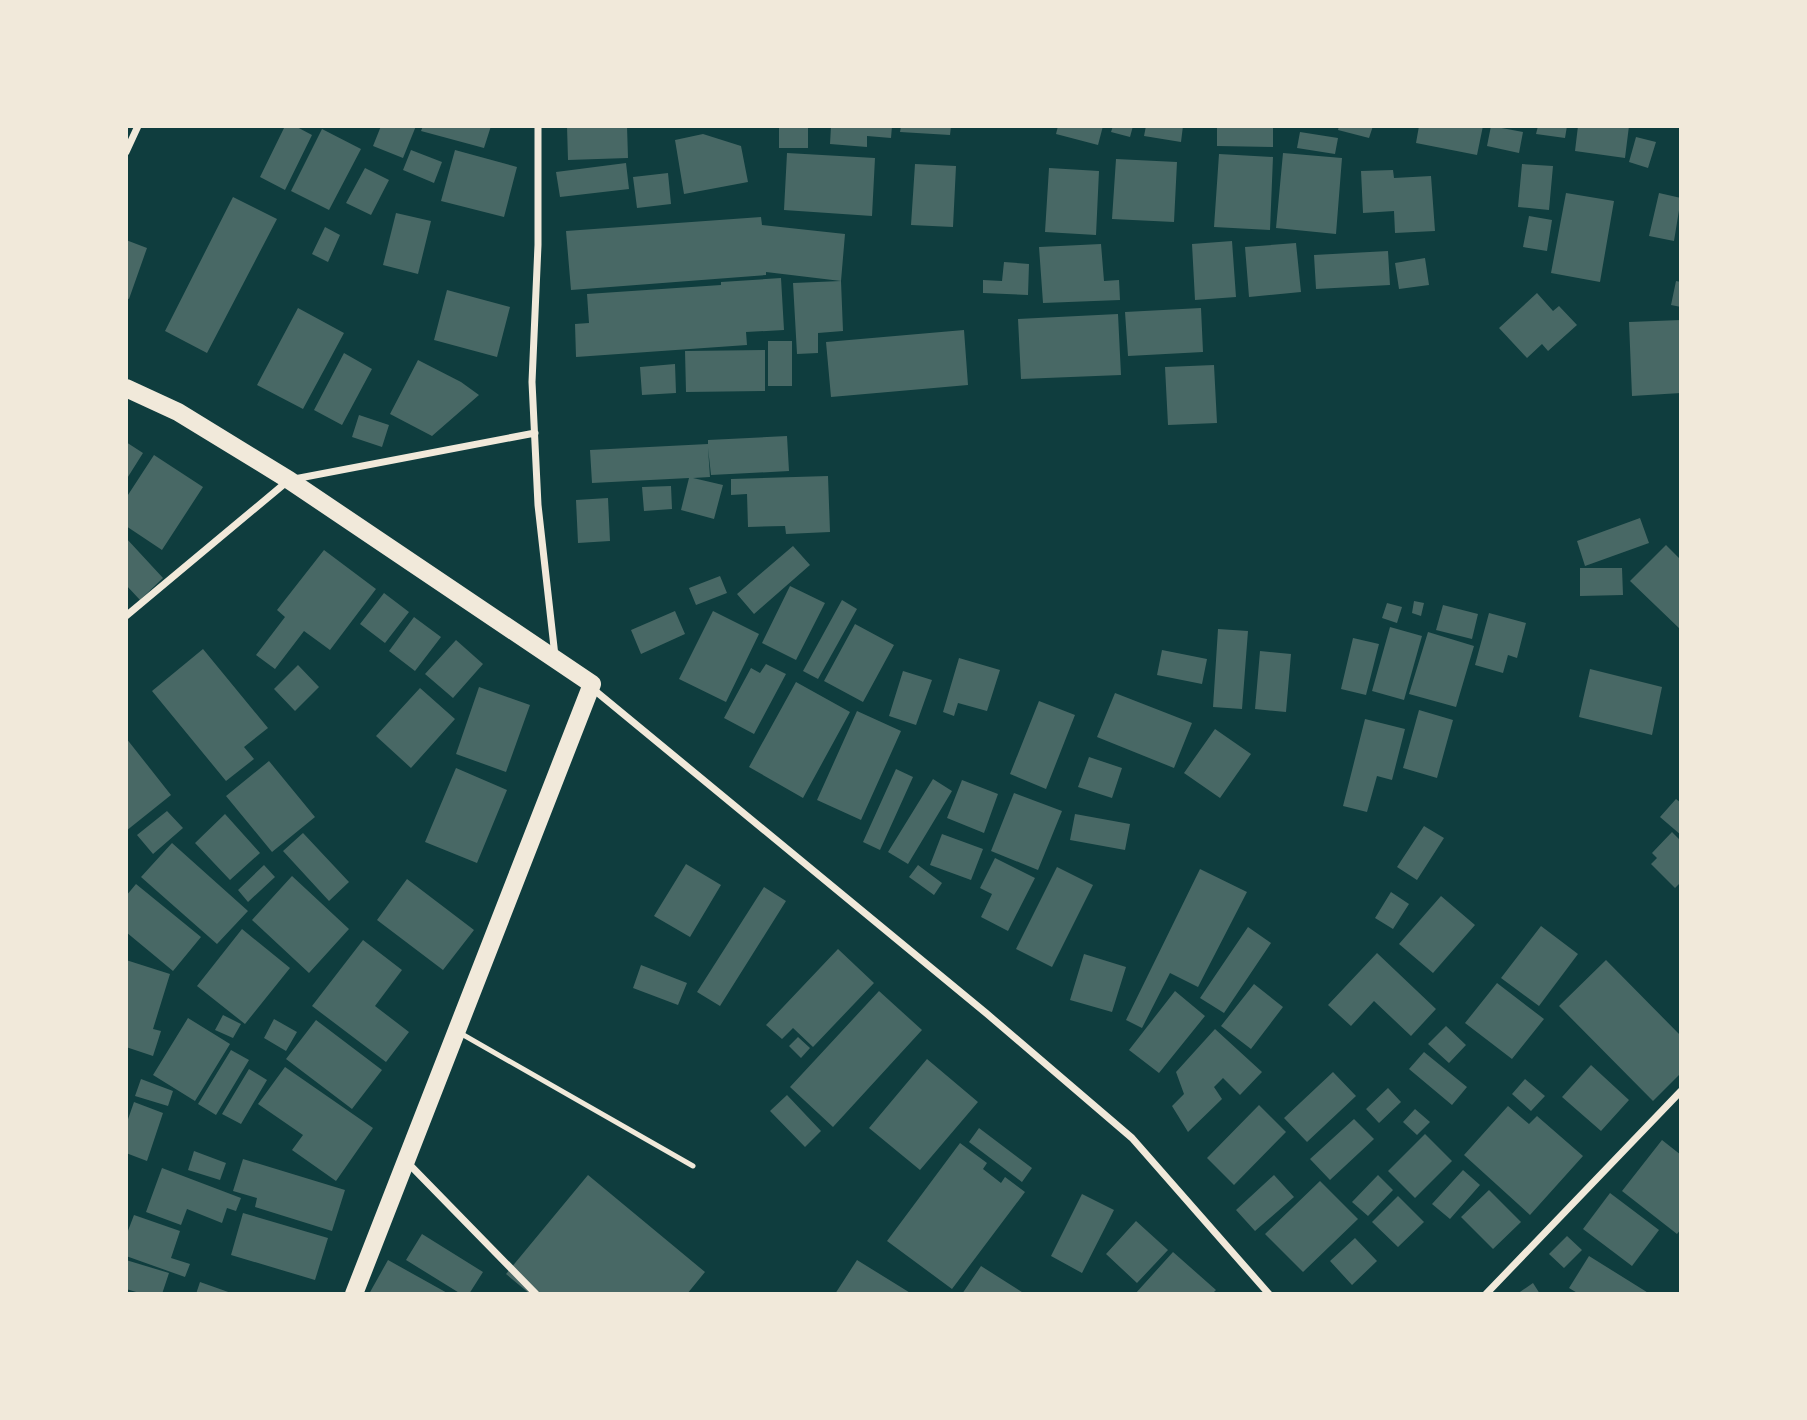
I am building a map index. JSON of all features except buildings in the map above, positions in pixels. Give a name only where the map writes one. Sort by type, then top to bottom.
[{"type":"main road","points":[[126,388],[178,412],[289,480],[592,684],[354,1294]]},
{"type":"street","points":[[126,152],[138,126]]},
{"type":"street","points":[[538,126],[538,245],[532,382],[538,505],[555,657],[986,1013],[1132,1138],[1269,1294]]},
{"type":"street","points":[[126,616],[289,480],[535,433]]},
{"type":"street","points":[[1486,1294],[1681,1091]]},
{"type":"street","points":[[406,1160],[536,1294]]},
{"type":"lane","points":[[457,1031],[693,1166]]}]
